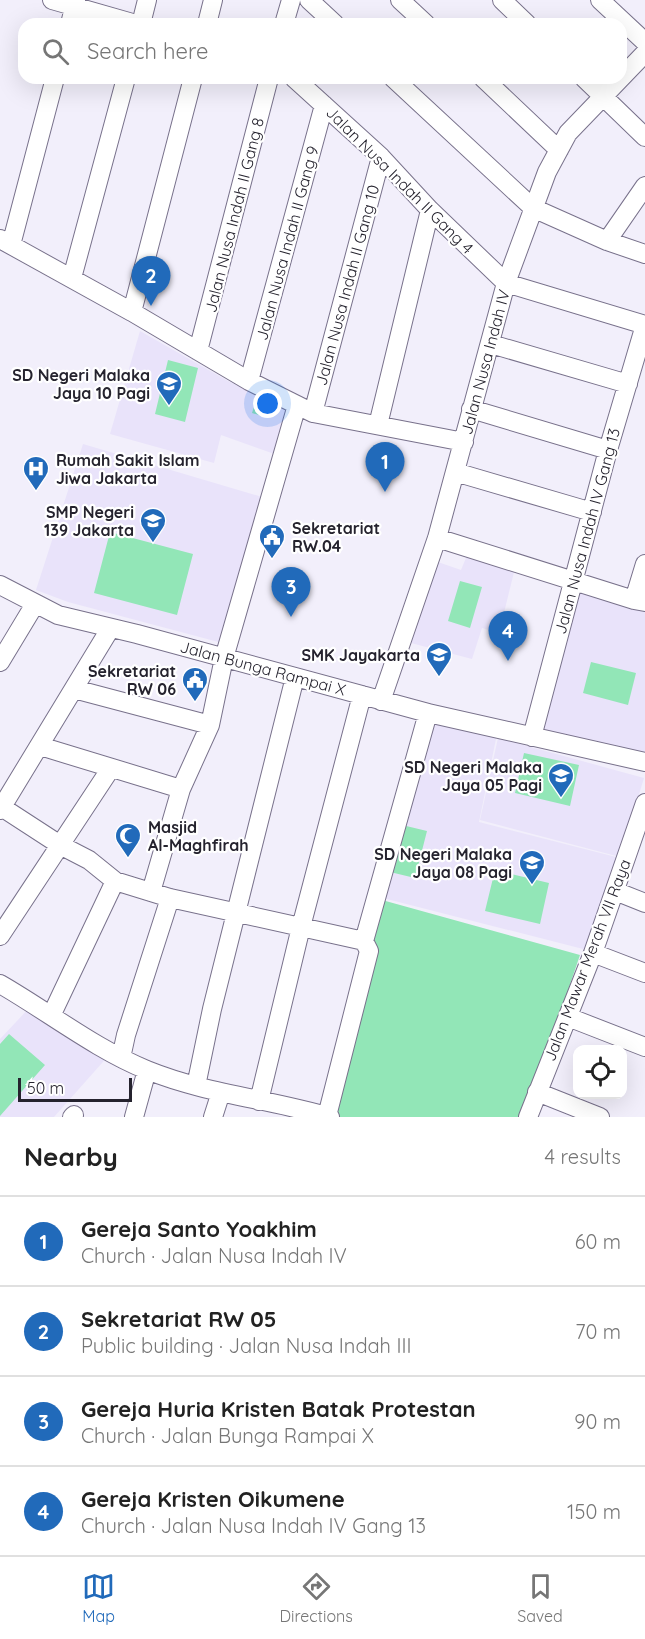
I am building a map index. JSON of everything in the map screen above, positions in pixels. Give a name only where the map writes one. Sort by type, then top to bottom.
[{"type":"street","points":[[52,0],[73,10],[109,18]]},
{"type":"street","points":[[142,18],[147,0]]},
{"type":"street","points":[[208,18],[213,0]]},
{"type":"street","points":[[286,18],[291,0]]},
{"type":"street","points":[[309,0],[328,18]]},
{"type":"street","points":[[400,0],[420,18]]},
{"type":"street","points":[[502,0],[521,18]]},
{"type":"street","points":[[600,0],[619,18]]},
{"type":"street","points":[[627,25],[645,42]]},
{"type":"street","name":"Jalan Nusa Indah IV","points":[[627,71],[645,53]]},
{"type":"street","points":[[53,84],[5,242],[132,312],[249,381],[305,409],[464,442]]},
{"type":"street","points":[[72,278],[124,84]]},
{"type":"street","points":[[132,312],[191,84]]},
{"type":"street","name":"Jalan Nusa Indah II Gang 8","points":[[198,351],[266,84]]},
{"type":"street","name":"Jalan Nusa Indah II Gang 4","points":[[301,84],[381,158],[430,210],[506,283]]},
{"type":"street","points":[[399,84],[533,208],[607,241],[645,254]]},
{"type":"street","points":[[489,84],[559,150]]},
{"type":"street","points":[[590,84],[645,137]]},
{"type":"street","name":"Jalan Nusa Indah IV","points":[[381,701],[437,538],[506,283],[533,208],[568,133],[615,84]]},
{"type":"street","name":"Jalan Nusa Indah II Gang 9","points":[[249,381],[324,105]]},
{"type":"street","name":"Jalan Nusa Indah II Gang 10","points":[[151,892],[182,789],[210,725],[224,658],[305,409],[381,158]]},
{"type":"street","points":[[607,241],[645,186]]},
{"type":"street","points":[[378,424],[430,210]]},
{"type":"street","points":[[506,283],[645,325]]},
{"type":"street","name":"Jalan Nusa Indah IV Gang 13","points":[[532,737],[608,450],[645,325]]},
{"type":"street","points":[[491,344],[628,384]]},
{"type":"street","points":[[471,409],[608,450]]},
{"type":"street","points":[[455,472],[592,512]]},
{"type":"street","points":[[437,538],[639,601],[645,564]]},
{"type":"street","name":"Jalan Bunga Rampai X","points":[[0,585],[58,615],[428,713],[645,762]]},
{"type":"street","points":[[0,662],[35,604]]},
{"type":"street","points":[[110,629],[1,808],[60,845],[89,860],[115,881],[170,898],[364,941]]},
{"type":"street","points":[[196,1086],[296,677]]},
{"type":"street","points":[[74,689],[210,725]]},
{"type":"street","points":[[259,1101],[301,927],[362,695]]},
{"type":"street","points":[[0,984],[121,1058],[147,1070],[196,1086],[259,1101],[278,1111],[329,1117],[369,951],[364,941],[428,713]]},
{"type":"street","points":[[40,746],[182,789]]},
{"type":"street","points":[[0,936],[111,768]]},
{"type":"street","name":"Jalan Mawar Merah VII Raya","points":[[528,1117],[615,891],[640,833],[645,803]]},
{"type":"street","points":[[52,1014],[115,881]]},
{"type":"street","points":[[615,891],[645,903]]},
{"type":"street","points":[[121,1058],[126,1035],[170,898]]},
{"type":"street","points":[[593,953],[645,973]]},
{"type":"street","points":[[568,1017],[645,1047]]},
{"type":"street","points":[[134,1117],[147,1070]]},
{"type":"street","points":[[213,1117],[221,1092]]},
{"type":"street","points":[[537,1092],[600,1117]]},
{"type":"shaded area","name":"SD Negeri Malaka Jaya 10 Pagi","points":[[140,331],[228,381],[294,412],[280,456],[221,435],[214,463],[110,434]]},
{"type":"shaded area","name":"SMP Negeri 139 Jakarta","points":[[83,444],[269,499],[226,644],[68,602],[36,590]]},
{"type":"shaded area","points":[[468,553],[515,568],[499,633],[482,628],[472,659],[411,643],[435,561],[461,570]]},
{"type":"shaded area","points":[[574,588],[645,605],[645,754],[537,729]]},
{"type":"shaded area","points":[[428,716],[497,734],[479,822],[620,858],[587,950],[379,897],[403,807],[418,810],[403,806]]},
{"type":"shaded area","name":"SD Negeri Malaka Jaya 05 Pagi","points":[[498,738],[644,778],[620,857],[480,820]]},
{"type":"shaded area","points":[[32,1005],[110,1054],[54,1117],[0,1117],[0,1039]]},
{"type":"green space","points":[[168,360],[198,368],[185,422],[155,414]]},
{"type":"green space","points":[[257,397],[270,402],[265,417],[252,413]]},
{"type":"green space","points":[[110,532],[193,554],[177,615],[94,593]]},
{"type":"green space","points":[[460,581],[482,587],[470,628],[448,621]]},
{"type":"green space","points":[[591,662],[636,673],[628,705],[583,693]]},
{"type":"green space","points":[[524,753],[579,765],[570,806],[515,793]]},
{"type":"green space","points":[[402,825],[427,831],[415,878],[390,872]]},
{"type":"green space","points":[[495,870],[549,883],[540,924],[485,911]]},
{"type":"green space","points":[[382,900],[580,955],[525,1117],[334,1117]]},
{"type":"green space","points":[[9,1034],[45,1065],[0,1116],[0,1044]]},
{"type":"place","name":"Sekretariat RW 05","points":[[151,306]]},
{"type":"place","name":"SD Negeri Malaka Jaya 10 Pagi","points":[[169,407]]},
{"type":"place","name":"Rumah Sakit Islam Jiwa Jakarta","points":[[36,492]]},
{"type":"place","name":"Gereja Santo Yoakhim","points":[[385,492]]},
{"type":"place","name":"SMP Negeri 139 Jakarta","points":[[153,544]]},
{"type":"place","name":"Sekretariat RW.04","points":[[272,560]]},
{"type":"place","name":"Gereja Huria Kristen Batak Protestan","points":[[291,617]]},
{"type":"place","name":"Gereja Kristen Oikumene","points":[[508,661]]},
{"type":"place","name":"SMK Jayakarta","points":[[439,678]]},
{"type":"place","name":"Sekretariat RW 06","points":[[195,703]]},
{"type":"place","name":"SD Negeri Malaka Jaya 05 Pagi","points":[[561,799]]},
{"type":"place","name":"Masjid Al-Maghfirah","points":[[128,859]]},
{"type":"place","name":"SD Negeri Malaka Jaya 08 Pagi","points":[[532,886]]}]
